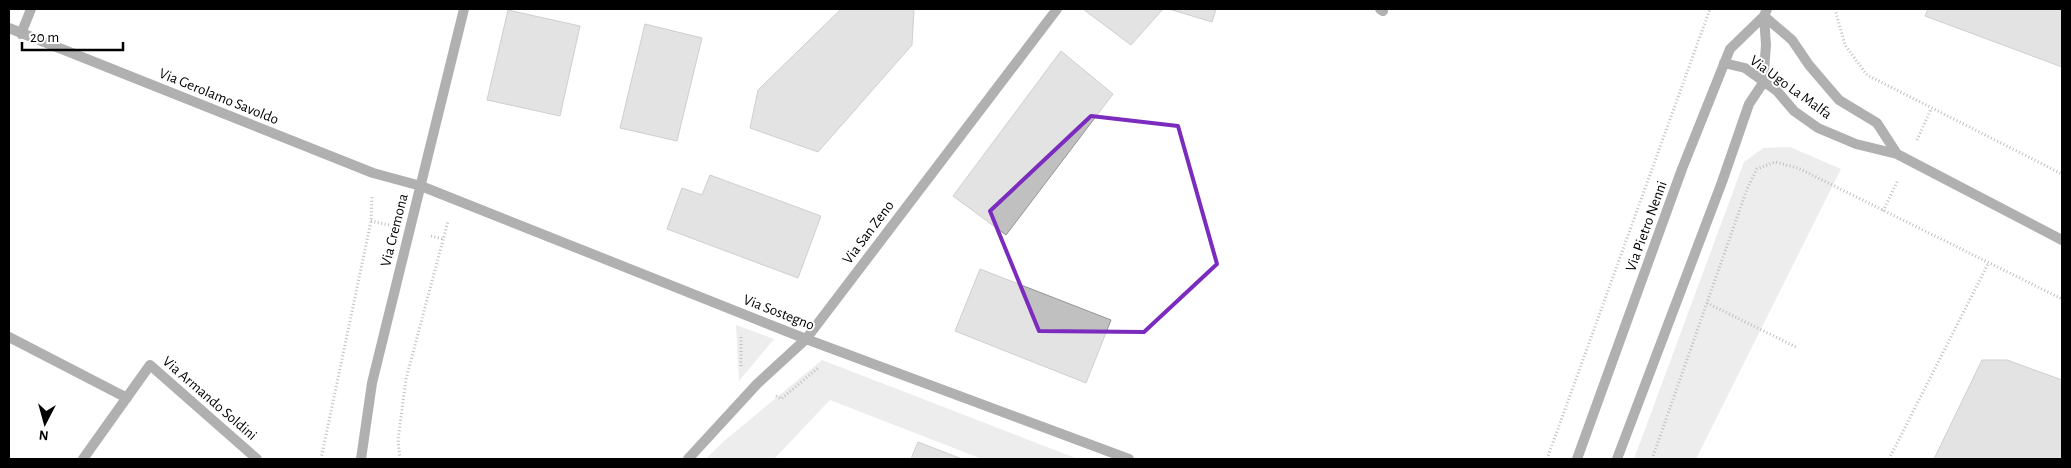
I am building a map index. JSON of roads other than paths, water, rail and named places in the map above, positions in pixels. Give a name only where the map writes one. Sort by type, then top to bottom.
[{"type":"street","points":[[22,34],[31,9]]},
{"type":"street","name":"Via Cremona","points":[[361,459],[372,383],[464,9]]},
{"type":"street","name":"Via San Zeno","points":[[688,459],[757,384],[806,339],[1057,9]]},
{"type":"street","points":[[1617,459],[1722,182],[1749,104],[1763,82],[1766,46],[1765,13]]},
{"type":"street","name":"Via Pietro Nenni","points":[[1577,459],[1682,169],[1724,63],[1730,49],[1765,13]]},
{"type":"street","name":"Via Ugo La Malfa","points":[[1765,13],[1792,40],[1809,65],[1839,100],[1877,123],[1897,154]]},
{"type":"street","name":"Via Gerolamo Savoldo","points":[[9,28],[373,173],[421,186]]},
{"type":"street","name":"Via Ugo La Malfa","points":[[1724,63],[1745,68],[1777,91],[1794,111],[1818,128],[1856,144],[1897,154],[2062,240]]},
{"type":"street","name":"Via Sostegno","points":[[421,186],[806,339],[1129,459]]},
{"type":"street","points":[[9,337],[126,398]]},
{"type":"street","name":"Via Armando Soldini","points":[[83,459],[150,365],[257,459]]}]
